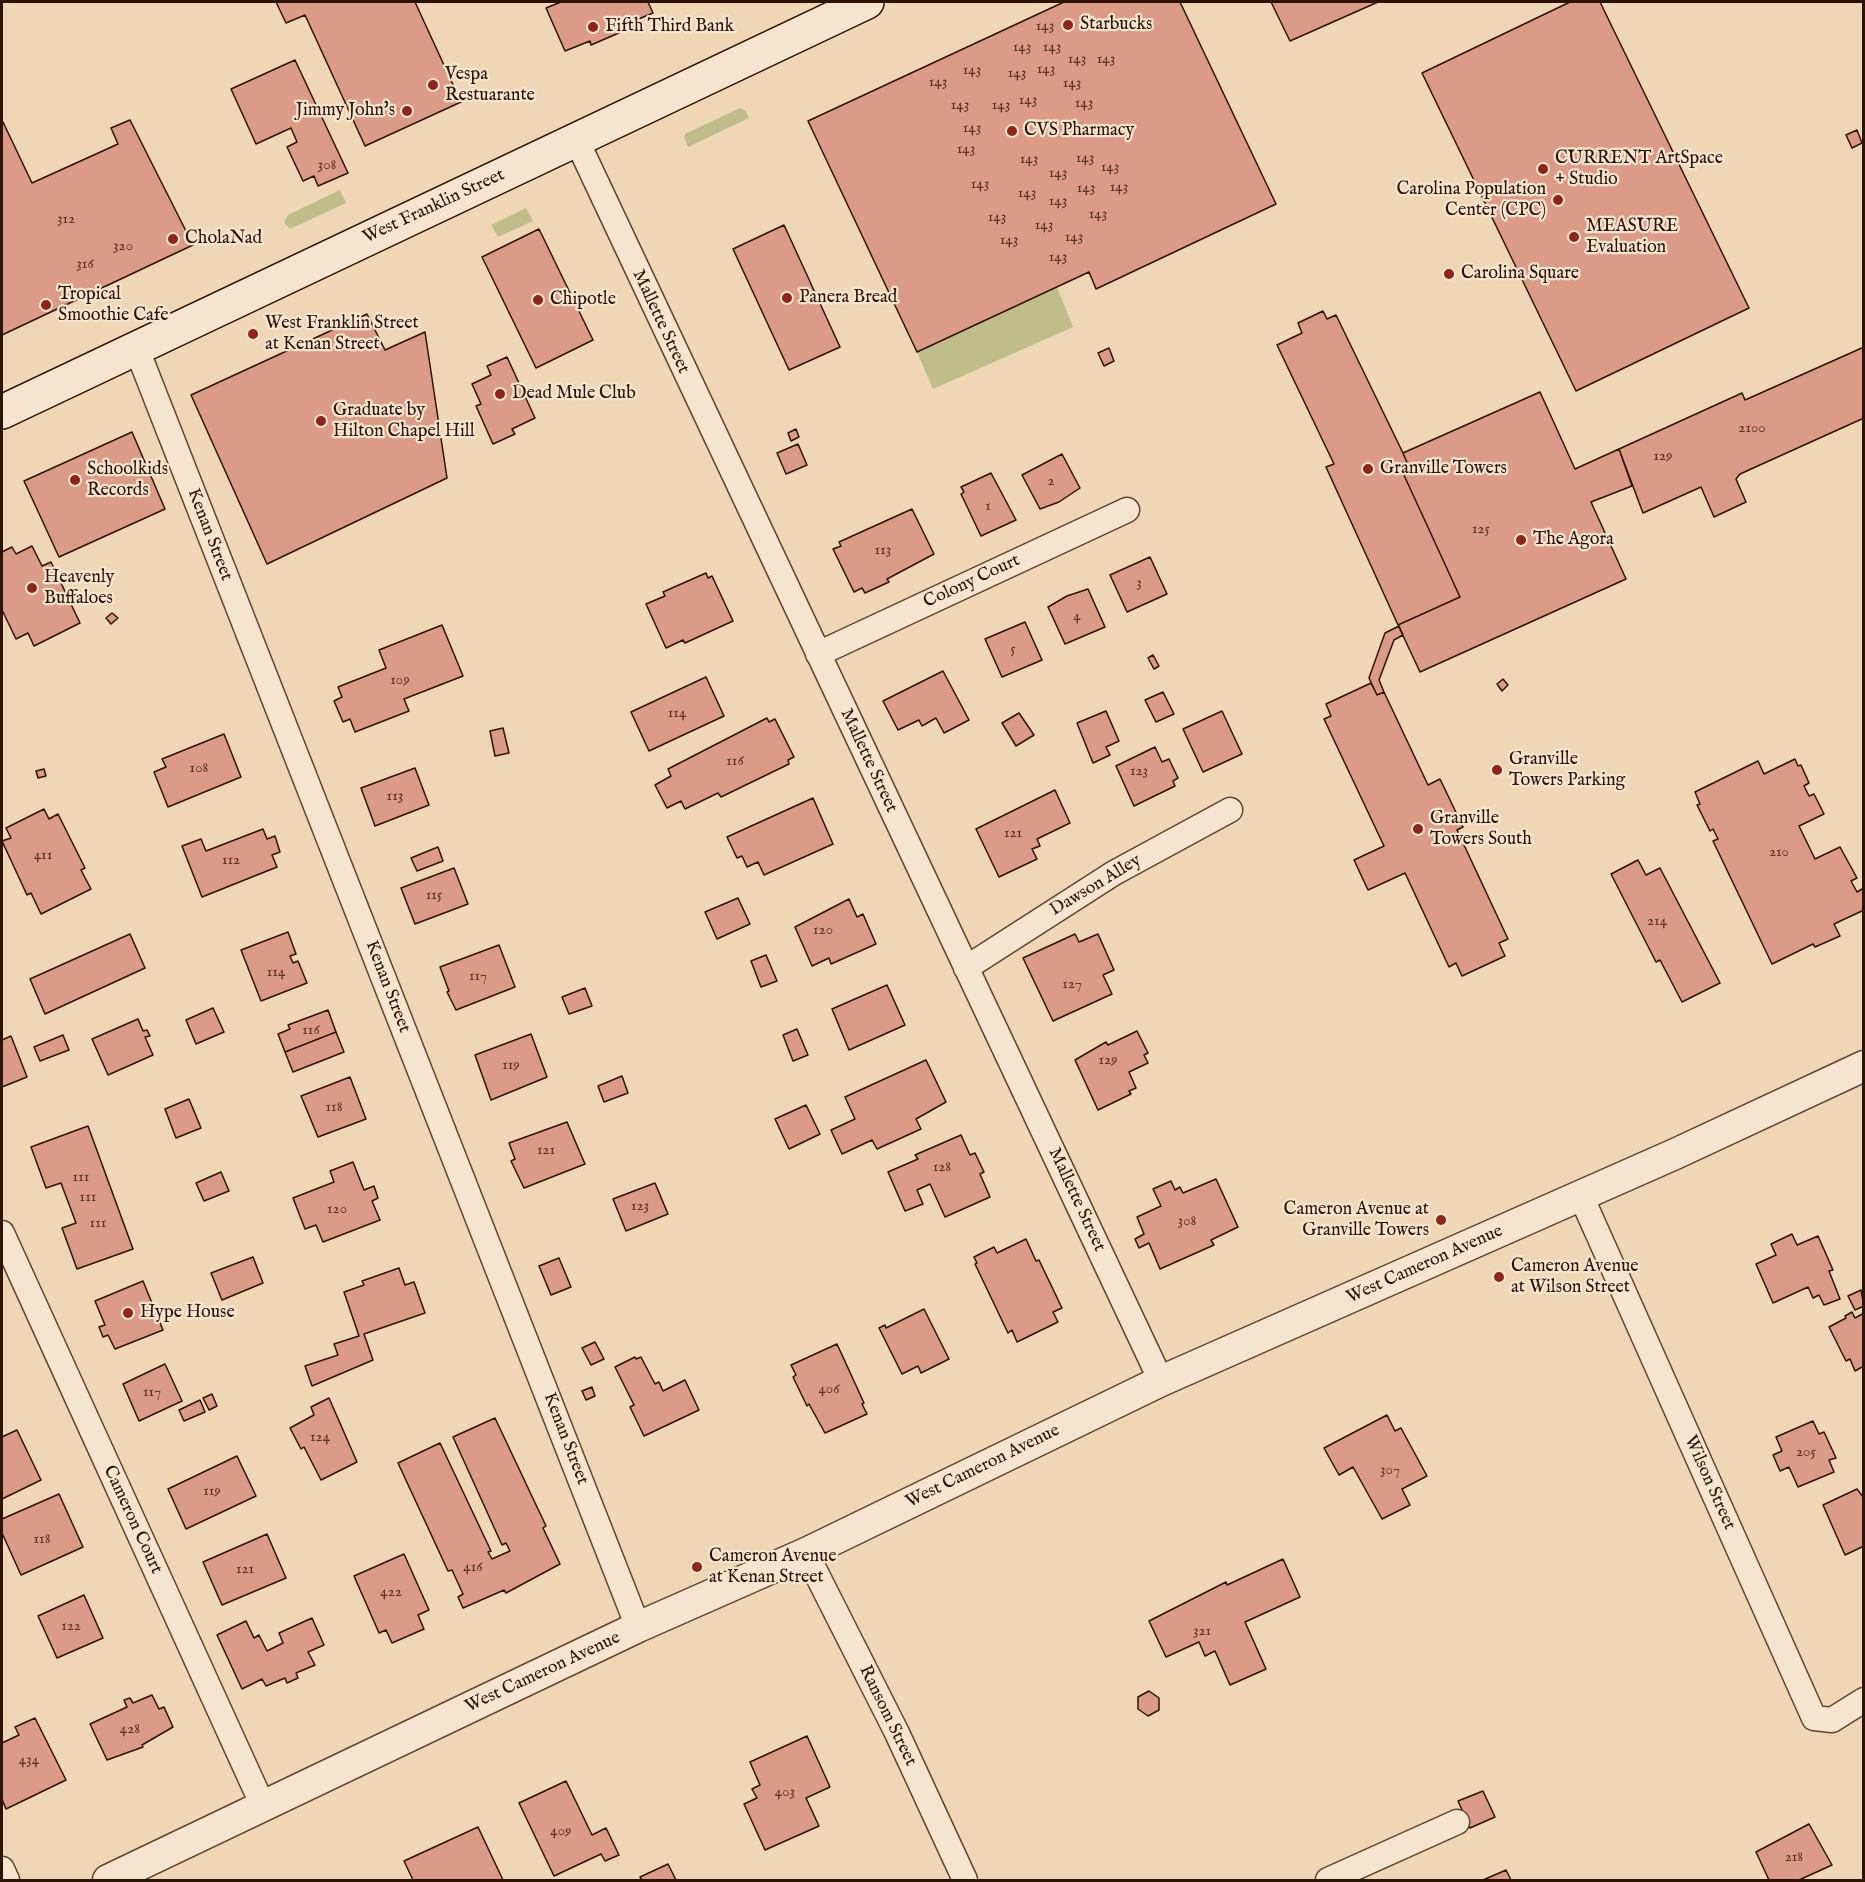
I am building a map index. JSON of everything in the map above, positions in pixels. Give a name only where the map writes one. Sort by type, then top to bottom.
[{"type":"main road","name":"West Franklin Street","points":[[2,412],[136,346],[577,141],[867,2]]},
{"type":"street","name":"Mallette Street","points":[[577,141],[1161,1381]]},
{"type":"street","name":"Kenan Street","points":[[136,346],[638,1627]]},
{"type":"street","name":"Colony Court","points":[[818,654],[1127,510]]},
{"type":"street","name":"Dawson Alley","points":[[966,968],[1114,873],[1230,810]]},
{"type":"street","name":"West Cameron Avenue","points":[[108,1881],[638,1627],[806,1553],[1161,1381],[1581,1196],[1863,1066]]},
{"type":"street","name":"Wilson Street","points":[[1581,1196],[1814,1718],[1832,1720],[1863,1700]]},
{"type":"street","name":"Cameron Court","points":[[2,1233],[263,1806]]},
{"type":"street","name":"Ransom Street","points":[[806,1553],[897,1732],[965,1881]]},
{"type":"street","points":[[1328,1881],[1457,1822]]},
{"type":"street","points":[[2,1869],[7,1881]]},
{"type":"shaded area","points":[[740,108],[746,111],[749,118],[688,147],[684,138],[685,134]]},
{"type":"shaded area","points":[[340,190],[346,203],[290,229],[284,222],[288,215]]},
{"type":"shaded area","points":[[526,208],[533,221],[498,237],[491,225]]},
{"type":"shaded area","points":[[1057,287],[1073,327],[933,389],[917,352]]},
{"type":"building","points":[[276,2],[415,2],[461,102],[365,146],[305,15],[286,23]]},
{"type":"building","name":"Fifth Third Bank","points":[[561,2],[648,2],[653,13],[634,21],[636,25],[591,45],[590,41],[565,51],[546,8]]},
{"type":"building","points":[[1064,2],[1180,2],[1276,204],[1096,289],[1089,272],[917,352],[808,121]]},
{"type":"building","points":[[1271,2],[1378,2],[1290,41]]},
{"type":"building","points":[[1570,2],[1600,2],[1749,308],[1576,391],[1422,73]]},
{"type":"building","points":[[295,60],[348,173],[318,186],[314,176],[303,181],[287,147],[297,142],[291,128],[256,144],[231,89]]},
{"type":"building","points":[[130,120],[193,245],[2,335],[2,123],[32,183],[118,144],[111,128]]},
{"type":"building","points":[[1857,130],[1862,143],[1852,148],[1846,135]]},
{"type":"building","name":"Panera Bread","points":[[784,225],[840,347],[789,370],[733,249]]},
{"type":"building","name":"Chipotle","points":[[539,229],[593,340],[536,368],[482,257]]},
{"type":"building","name":"Granville Towers","points":[[1323,311],[1327,319],[1336,315],[1403,453],[1410,470],[1403,473],[1460,597],[1398,625],[1326,467],[1334,464],[1277,345],[1302,333],[1298,323]]},
{"type":"building","name":"Graduate by Hilton Chapel Hill","points":[[367,314],[385,350],[425,332],[447,478],[267,564],[191,395]]},
{"type":"building","points":[[1864,347],[1864,418],[1740,474],[1736,479],[1746,502],[1714,517],[1701,487],[1643,513],[1619,449],[1742,393],[1745,400]]},
{"type":"building","points":[[1109,348],[1114,361],[1104,366],[1098,353]]},
{"type":"building","name":"Dead Mule Club","points":[[507,357],[535,418],[512,429],[515,434],[493,444],[476,406],[481,404],[472,384],[491,375],[487,366]]},
{"type":"building","name":"The Agora","points":[[1540,392],[1575,469],[1619,449],[1632,486],[1591,502],[1626,579],[1420,672],[1398,625],[1460,597],[1403,473],[1410,470],[1403,453]]},
{"type":"building","points":[[796,429],[799,437],[791,441],[788,433]]},
{"type":"building","points":[[132,432],[165,509],[59,557],[24,481]]},
{"type":"building","points":[[798,444],[807,465],[786,474],[777,453]]},
{"type":"building","points":[[1062,454],[1080,488],[1059,502],[1040,509],[1022,475]]},
{"type":"building","points":[[991,473],[1016,520],[981,536],[961,494],[964,492],[961,487]]},
{"type":"building","points":[[912,509],[934,554],[887,579],[889,582],[865,593],[862,588],[854,592],[833,549],[841,546],[839,542]]},
{"type":"building","name":"Heavenly Buffaloes","points":[[32,546],[42,566],[51,562],[80,623],[34,646],[28,633],[16,639],[2,610],[2,552],[12,547],[16,554]]},
{"type":"building","points":[[1150,557],[1167,594],[1127,612],[1110,575]]},
{"type":"building","points":[[706,573],[708,578],[712,576],[733,621],[685,643],[683,640],[666,648],[646,604],[665,596],[663,592]]},
{"type":"building","points":[[1088,589],[1105,627],[1065,644],[1048,607],[1067,596]]},
{"type":"building","points":[[112,613],[118,618],[111,624],[106,618]]},
{"type":"building","points":[[1025,622],[1042,660],[1002,677],[985,639]]},
{"type":"building","points":[[442,625],[463,676],[404,699],[409,711],[355,732],[350,719],[343,722],[334,701],[342,697],[338,687],[386,668],[379,650]]},
{"type":"building","points":[[1399,626],[1403,635],[1394,640],[1379,680],[1384,692],[1377,695],[1369,678],[1385,633]]},
{"type":"building","points":[[1153,655],[1159,666],[1154,669],[1148,658]]},
{"type":"building","points":[[943,671],[969,720],[944,733],[936,718],[922,726],[919,720],[898,730],[883,701]]},
{"type":"building","points":[[706,677],[724,716],[649,751],[631,712]]},
{"type":"building","points":[[1503,679],[1508,685],[1502,691],[1497,684]]},
{"type":"building","name":"Granville Towers South","points":[[1371,683],[1377,695],[1384,692],[1428,785],[1440,779],[1463,827],[1457,830],[1508,939],[1499,943],[1505,956],[1462,976],[1456,963],[1449,967],[1405,873],[1368,890],[1354,860],[1384,846],[1324,719],[1331,716],[1326,704]]},
{"type":"building","points":[[1163,692],[1174,714],[1156,722],[1145,700]]},
{"type":"building","points":[[1106,711],[1119,741],[1106,747],[1110,755],[1093,763],[1077,723]]},
{"type":"building","points":[[1222,711],[1242,754],[1203,772],[1183,729]]},
{"type":"building","points":[[1019,713],[1034,735],[1016,746],[1002,723]]},
{"type":"building","points":[[767,718],[769,722],[775,719],[794,757],[788,760],[789,764],[721,797],[718,793],[685,809],[681,801],[667,808],[655,785],[671,776],[668,769]]},
{"type":"building","points":[[503,728],[509,753],[495,756],[490,731]]},
{"type":"building","points":[[224,734],[241,777],[168,807],[154,772],[166,767],[162,759]]},
{"type":"building","points":[[1155,747],[1162,762],[1169,759],[1178,778],[1173,781],[1175,786],[1134,806],[1116,766]]},
{"type":"building","points":[[1795,759],[1798,766],[1801,765],[1809,783],[1804,786],[1809,796],[1814,794],[1824,814],[1799,826],[1815,859],[1840,847],[1857,878],[1851,881],[1857,892],[1862,889],[1864,891],[1864,910],[1834,924],[1840,936],[1815,947],[1813,944],[1772,964],[1713,841],[1718,839],[1713,829],[1710,831],[1697,805],[1700,804],[1695,792],[1758,761],[1764,774]]},
{"type":"building","points":[[415,768],[429,805],[375,826],[361,788]]},
{"type":"building","points":[[44,769],[46,776],[38,778],[36,771]]},
{"type":"building","points":[[1055,790],[1070,823],[1037,839],[1040,846],[1032,849],[1037,859],[999,877],[976,829]]},
{"type":"building","points":[[813,798],[833,844],[764,875],[758,862],[747,867],[742,856],[737,858],[727,837]]},
{"type":"building","points":[[44,809],[49,819],[58,814],[85,868],[81,870],[91,889],[41,914],[31,893],[27,895],[2,841],[11,838],[6,828]]},
{"type":"building","points":[[263,829],[267,839],[275,836],[280,852],[272,855],[277,867],[202,897],[182,846],[201,839],[206,851]]},
{"type":"building","points":[[438,847],[443,861],[417,871],[411,858]]},
{"type":"building","points":[[1638,860],[1646,875],[1660,868],[1720,983],[1682,1002],[1660,960],[1656,962],[1611,874]]},
{"type":"building","points":[[454,868],[468,904],[415,924],[401,888]]},
{"type":"building","points":[[738,898],[750,924],[717,939],[705,912]]},
{"type":"building","points":[[849,899],[857,917],[863,914],[876,944],[831,964],[829,958],[812,966],[795,927]]},
{"type":"building","points":[[288,932],[296,954],[290,956],[293,963],[298,961],[307,983],[261,1001],[241,950]]},
{"type":"building","points":[[130,934],[145,968],[45,1014],[30,979]]},
{"type":"building","points":[[1075,934],[1079,942],[1098,934],[1114,970],[1103,975],[1112,994],[1053,1021],[1023,958]]},
{"type":"building","points":[[499,945],[515,987],[456,1010],[447,992],[449,991],[440,967]]},
{"type":"building","points":[[766,955],[777,981],[761,987],[751,961]]},
{"type":"building","points":[[887,985],[905,1025],[849,1050],[832,1009]]},
{"type":"building","points":[[585,988],[592,1006],[569,1014],[562,997]]},
{"type":"building","points":[[213,1008],[224,1032],[196,1044],[186,1020]]},
{"type":"building","points":[[328,1010],[336,1032],[285,1052],[278,1034],[290,1029],[288,1025]]},
{"type":"building","points":[[138,1019],[143,1031],[147,1030],[150,1036],[145,1037],[153,1055],[108,1075],[92,1039]]},
{"type":"building","points":[[797,1029],[808,1055],[793,1061],[783,1035]]},
{"type":"building","points":[[1137,1031],[1148,1053],[1144,1055],[1148,1063],[1129,1072],[1136,1088],[1129,1091],[1131,1094],[1098,1110],[1075,1060],[1106,1042],[1108,1045]]},
{"type":"building","points":[[336,1032],[344,1052],[293,1072],[285,1052]]},
{"type":"building","points":[[531,1034],[547,1077],[491,1100],[475,1055]]},
{"type":"building","points":[[63,1035],[69,1050],[40,1061],[34,1047]]},
{"type":"building","points":[[11,1036],[27,1077],[2,1087],[2,1040]]},
{"type":"building","points":[[926,1060],[946,1102],[916,1119],[921,1129],[877,1149],[872,1140],[842,1154],[831,1130],[855,1119],[845,1097]]},
{"type":"building","points":[[622,1076],[628,1093],[604,1102],[598,1086]]},
{"type":"building","points":[[350,1077],[366,1119],[318,1137],[301,1096]]},
{"type":"building","points":[[189,1099],[201,1128],[176,1138],[165,1109]]},
{"type":"building","points":[[806,1105],[820,1134],[789,1149],[775,1119]]},
{"type":"building","points":[[567,1122],[585,1164],[524,1188],[511,1161],[515,1159],[509,1143]]},
{"type":"building","points":[[88,1126],[133,1249],[77,1269],[62,1228],[76,1223],[61,1183],[46,1188],[31,1147]]},
{"type":"building","points":[[961,1135],[970,1155],[975,1153],[984,1172],[980,1174],[990,1197],[945,1217],[930,1184],[917,1190],[923,1204],[905,1211],[888,1172],[918,1159],[915,1155]]},
{"type":"building","points":[[353,1162],[364,1190],[374,1186],[378,1198],[372,1201],[380,1220],[323,1242],[316,1225],[305,1229],[293,1198],[334,1182],[330,1171]]},
{"type":"building","points":[[221,1172],[229,1191],[204,1201],[196,1183]]},
{"type":"building","points":[[1216,1179],[1238,1227],[1211,1240],[1214,1245],[1160,1269],[1149,1243],[1139,1248],[1135,1239],[1144,1234],[1137,1217],[1161,1206],[1153,1189],[1171,1181],[1175,1190],[1180,1187],[1183,1193]]},
{"type":"building","points":[[655,1183],[668,1214],[626,1231],[613,1199]]},
{"type":"building","points":[[1792,1234],[1797,1245],[1818,1236],[1833,1270],[1829,1271],[1840,1299],[1824,1305],[1819,1295],[1813,1298],[1808,1287],[1773,1303],[1756,1264],[1776,1255],[1771,1244]]},
{"type":"building","points":[[1026,1239],[1036,1261],[1039,1260],[1062,1308],[1053,1312],[1058,1322],[1017,1342],[1012,1330],[1008,1333],[975,1264],[977,1263],[974,1257],[994,1247],[997,1253]]},
{"type":"building","points":[[253,1257],[263,1283],[222,1300],[211,1273]]},
{"type":"building","points":[[559,1258],[571,1287],[551,1295],[539,1266]]},
{"type":"building","points":[[399,1268],[405,1285],[414,1282],[425,1313],[364,1334],[373,1360],[312,1386],[305,1366],[338,1355],[334,1344],[359,1336],[344,1292],[364,1285],[362,1281]]},
{"type":"building","name":"Hype House","points":[[143,1281],[163,1330],[115,1349],[108,1335],[103,1337],[99,1327],[105,1325],[95,1301]]},
{"type":"building","points":[[1861,1290],[1864,1306],[1855,1310],[1848,1296]]},
{"type":"building","points":[[924,1309],[949,1359],[921,1373],[918,1366],[902,1374],[879,1328],[885,1325],[886,1328]]},
{"type":"building","points":[[1852,1312],[1855,1318],[1864,1313],[1864,1366],[1855,1371],[1850,1359],[1846,1361],[1829,1327]]},
{"type":"building","points":[[595,1342],[604,1359],[591,1365],[582,1348]]},
{"type":"building","points":[[837,1344],[867,1414],[825,1433],[809,1404],[807,1406],[793,1377],[796,1375],[791,1365]]},
{"type":"building","points":[[635,1357],[636,1359],[641,1357],[655,1384],[659,1382],[663,1391],[685,1380],[699,1410],[644,1436],[630,1407],[634,1405],[615,1367]]},
{"type":"building","points":[[165,1364],[182,1401],[139,1421],[123,1384]]},
{"type":"building","points":[[592,1387],[595,1396],[586,1400],[582,1391]]},
{"type":"building","points":[[212,1394],[217,1406],[209,1410],[203,1398]]},
{"type":"building","points":[[329,1398],[357,1462],[321,1480],[304,1447],[301,1449],[290,1428],[314,1415],[311,1407]]},
{"type":"building","points":[[200,1400],[205,1412],[184,1421],[179,1410]]},
{"type":"building","points":[[1387,1415],[1395,1431],[1401,1428],[1427,1476],[1402,1489],[1410,1505],[1382,1519],[1353,1467],[1339,1475],[1324,1448]]},
{"type":"building","points":[[495,1418],[546,1526],[543,1528],[560,1564],[506,1593],[504,1590],[463,1608],[458,1597],[463,1594],[452,1570],[448,1571],[398,1463],[440,1443],[491,1551],[488,1552],[492,1559],[510,1551],[506,1543],[502,1545],[453,1437]]},
{"type":"building","points":[[1813,1421],[1819,1434],[1824,1432],[1836,1458],[1829,1460],[1834,1472],[1798,1487],[1789,1467],[1780,1471],[1773,1455],[1782,1451],[1776,1437]]},
{"type":"building","points":[[17,1430],[41,1480],[2,1499],[2,1437]]},
{"type":"building","points":[[237,1456],[256,1496],[186,1529],[168,1489]]},
{"type":"building","points":[[1857,1489],[1864,1498],[1864,1546],[1845,1555],[1823,1505]]},
{"type":"building","points":[[59,1494],[83,1547],[21,1575],[2,1533],[2,1519]]},
{"type":"building","points":[[267,1534],[286,1578],[222,1605],[203,1562]]},
{"type":"building","points":[[404,1554],[429,1610],[418,1615],[424,1629],[392,1643],[386,1630],[379,1633],[354,1576]]},
{"type":"building","points":[[1283,1559],[1300,1597],[1245,1622],[1266,1669],[1230,1685],[1215,1651],[1205,1656],[1199,1642],[1166,1657],[1149,1621],[1226,1582],[1227,1585]]},
{"type":"building","points":[[84,1595],[103,1638],[57,1658],[38,1616]]},
{"type":"building","points":[[312,1618],[324,1645],[308,1652],[315,1665],[296,1673],[298,1678],[287,1683],[285,1678],[266,1686],[262,1679],[242,1689],[217,1635],[246,1621],[254,1638],[259,1635],[267,1651],[283,1643],[279,1633]]},
{"type":"building","points":[[1149,1691],[1159,1698],[1159,1710],[1148,1716],[1138,1709],[1138,1697]]},
{"type":"building","points":[[152,1695],[159,1709],[164,1707],[173,1727],[142,1745],[143,1747],[107,1760],[90,1724],[127,1707],[124,1700],[130,1698],[133,1703]]},
{"type":"building","points":[[35,1718],[66,1780],[6,1809],[2,1799],[2,1743],[19,1735],[15,1727]]},
{"type":"building","points":[[807,1736],[830,1787],[806,1798],[819,1826],[765,1850],[744,1804],[757,1798],[752,1789],[760,1785],[750,1762]]},
{"type":"building","points":[[566,1781],[592,1835],[606,1828],[619,1855],[605,1861],[601,1854],[554,1876],[519,1803]]},
{"type":"building","points":[[1483,1791],[1495,1817],[1470,1828],[1458,1801]]},
{"type":"building","points":[[1809,1824],[1832,1865],[1799,1880],[1769,1880],[1756,1852]]},
{"type":"building","points":[[478,1827],[503,1880],[413,1880],[404,1861]]},
{"type":"building","points":[[668,1864],[676,1880],[642,1880],[640,1877]]},
{"type":"building","points":[[1506,1870],[1511,1880],[1483,1880]]},
{"type":"place","name":"Starbucks","points":[[1068,25]]},
{"type":"place","name":"Fifth Third Bank","points":[[593,27]]},
{"type":"place","name":"Vespa Restuarante","points":[[433,85]]},
{"type":"place","name":"Jimmy John's","points":[[407,111]]},
{"type":"place","name":"CVS Pharmacy","points":[[1012,131]]},
{"type":"place","name":"CURRENT ArtSpace + Studio","points":[[1543,169]]},
{"type":"place","name":"Carolina Population Center (CPC)","points":[[1558,200]]},
{"type":"place","name":"MEASURE Evaluation","points":[[1574,237]]},
{"type":"place","name":"CholaNad","points":[[173,239]]},
{"type":"place","name":"Carolina Square","points":[[1449,274]]},
{"type":"place","name":"Panera Bread","points":[[787,298]]},
{"type":"place","name":"Chipotle","points":[[538,300]]},
{"type":"place","name":"Tropical Smoothie Cafe","points":[[46,305]]},
{"type":"place","name":"West Franklin Street at Kenan Street","points":[[253,334]]},
{"type":"place","name":"Dead Mule Club","points":[[500,394]]},
{"type":"place","name":"Graduate by Hilton Chapel Hill","points":[[321,421]]},
{"type":"place","name":"Granville Towers","points":[[1368,469]]},
{"type":"place","name":"Schoolkids Records","points":[[75,480]]},
{"type":"place","name":"The Agora","points":[[1521,540]]},
{"type":"place","name":"Heavenly Buffaloes","points":[[32,588]]},
{"type":"place","name":"Granville Towers Parking","points":[[1497,770]]},
{"type":"place","name":"Granville Towers South","points":[[1418,829]]},
{"type":"place","name":"Cameron Avenue at Granville Towers","points":[[1441,1220]]},
{"type":"place","name":"Cameron Avenue at Wilson Street","points":[[1499,1277]]},
{"type":"place","name":"Hype House","points":[[128,1313]]},
{"type":"place","name":"Cameron Avenue at Kenan Street","points":[[697,1567]]}]
